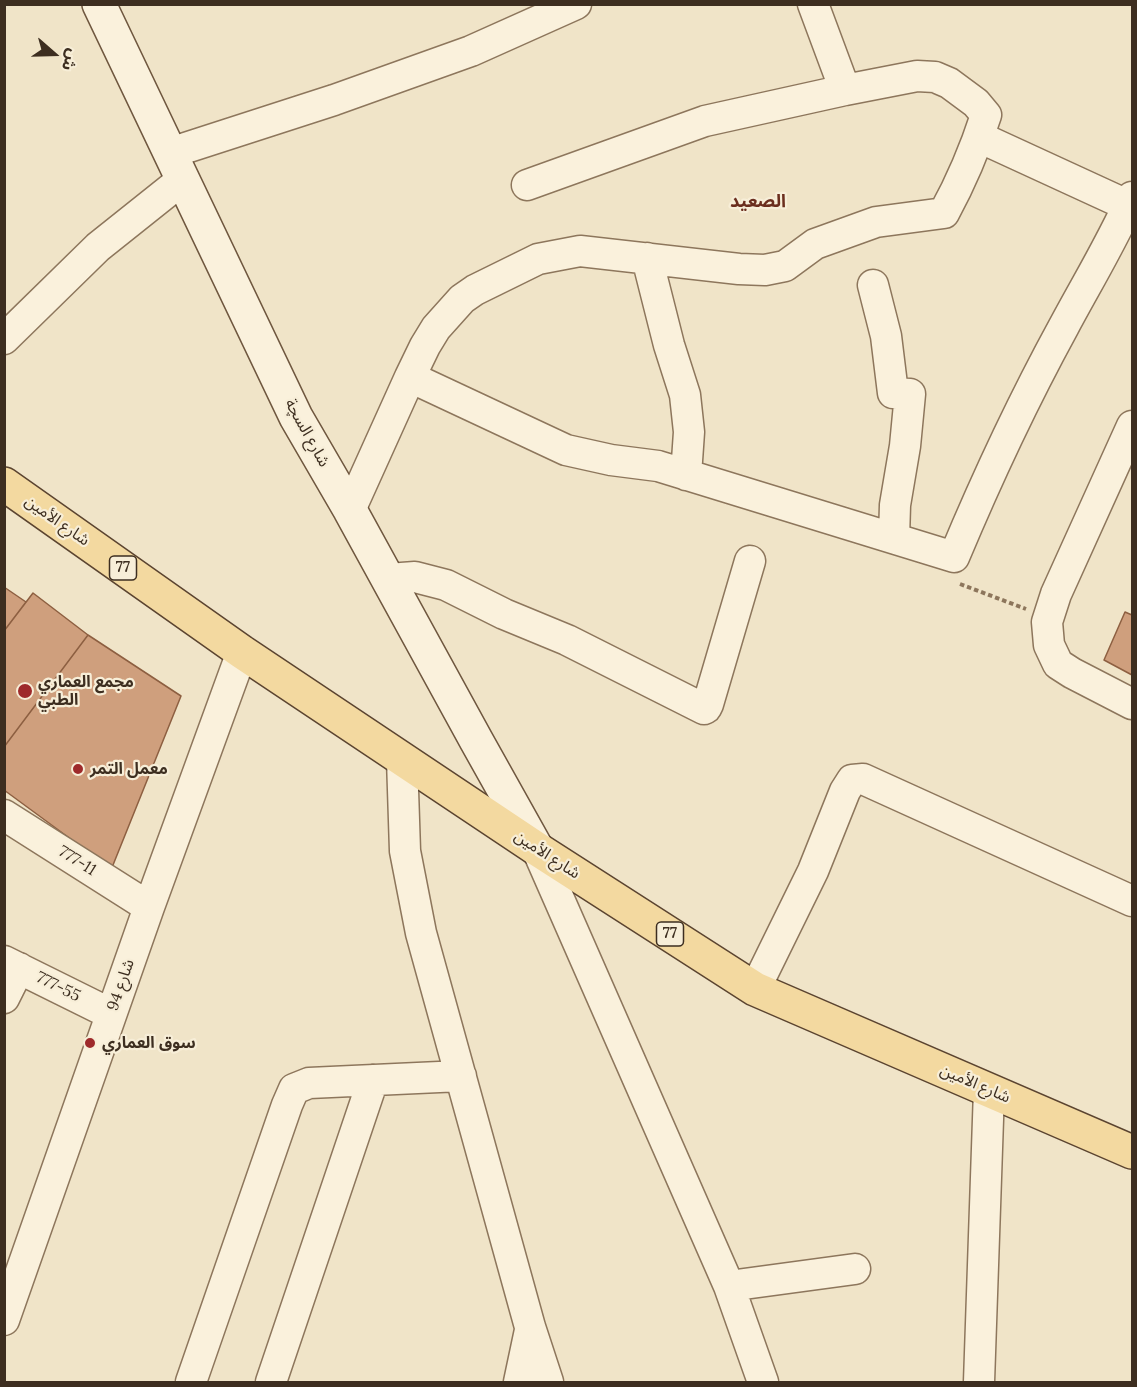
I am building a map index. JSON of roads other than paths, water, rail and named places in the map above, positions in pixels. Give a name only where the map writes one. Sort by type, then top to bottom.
[{"type":"main road","name":"شارع الأمين","points":[[4,484],[242,652],[537,849],[755,989],[1132,1152]]},
{"type":"street","name":"شارع السچة","points":[[99,4],[296,417],[350,510],[537,849]]},
{"type":"street","points":[[4,339],[98,248],[176,166],[334,100],[471,51],[576,4]]},
{"type":"street","points":[[813,4],[844,90]]},
{"type":"street","points":[[350,510],[410,377],[436,328],[462,299],[475,290],[538,259],[580,251],[765,270],[785,266],[815,244],[876,222],[944,213],[957,189],[986,115],[976,103],[949,83],[935,78],[917,76],[705,121],[527,185]]},
{"type":"street","points":[[410,377],[566,450],[611,460],[658,466],[954,557],[1020,411],[1131,201],[978,137]]},
{"type":"street","points":[[647,258],[669,345],[685,395],[688,432],[686,475]]},
{"type":"street","points":[[873,285],[886,336],[893,393],[910,394],[905,446],[895,505],[894,538]]},
{"type":"street","points":[[1132,426],[1056,594],[1047,622],[1049,645],[1058,664],[1132,704]]},
{"type":"street","points":[[388,579],[415,577],[446,585],[504,614],[576,644],[704,709],[707,706],[750,561]]},
{"type":"street","name":"شارع 94","points":[[4,1320],[148,907],[242,652]]},
{"type":"street","points":[[402,759],[405,851],[421,933],[530,1327],[548,1383]]},
{"type":"street","points":[[755,989],[813,871],[852,780],[863,779],[1132,901]]},
{"type":"street","name":"777-11","points":[[4,815],[148,907]]},
{"type":"street","points":[[537,849],[729,1286],[763,1383]]},
{"type":"street","points":[[4,998],[12,964]]},
{"type":"street","name":"777-55","points":[[12,964],[111,1014]]},
{"type":"street","points":[[191,1383],[294,1089],[309,1083],[461,1076]]},
{"type":"street","points":[[271,1383],[373,1080]]},
{"type":"street","points":[[979,1383],[989,1090]]},
{"type":"street","points":[[729,1286],[855,1269]]},
{"type":"street","points":[[519,1383],[530,1327]]},
{"type":"place","name":"مجمع العماري الطبي","points":[[25,691]]},
{"type":"place","name":"معمل التمر","points":[[78,769]]},
{"type":"place","name":"سوق العماري","points":[[90,1043]]},
{"type":"district","name":"الصعيد","points":[[758,202]]}]
